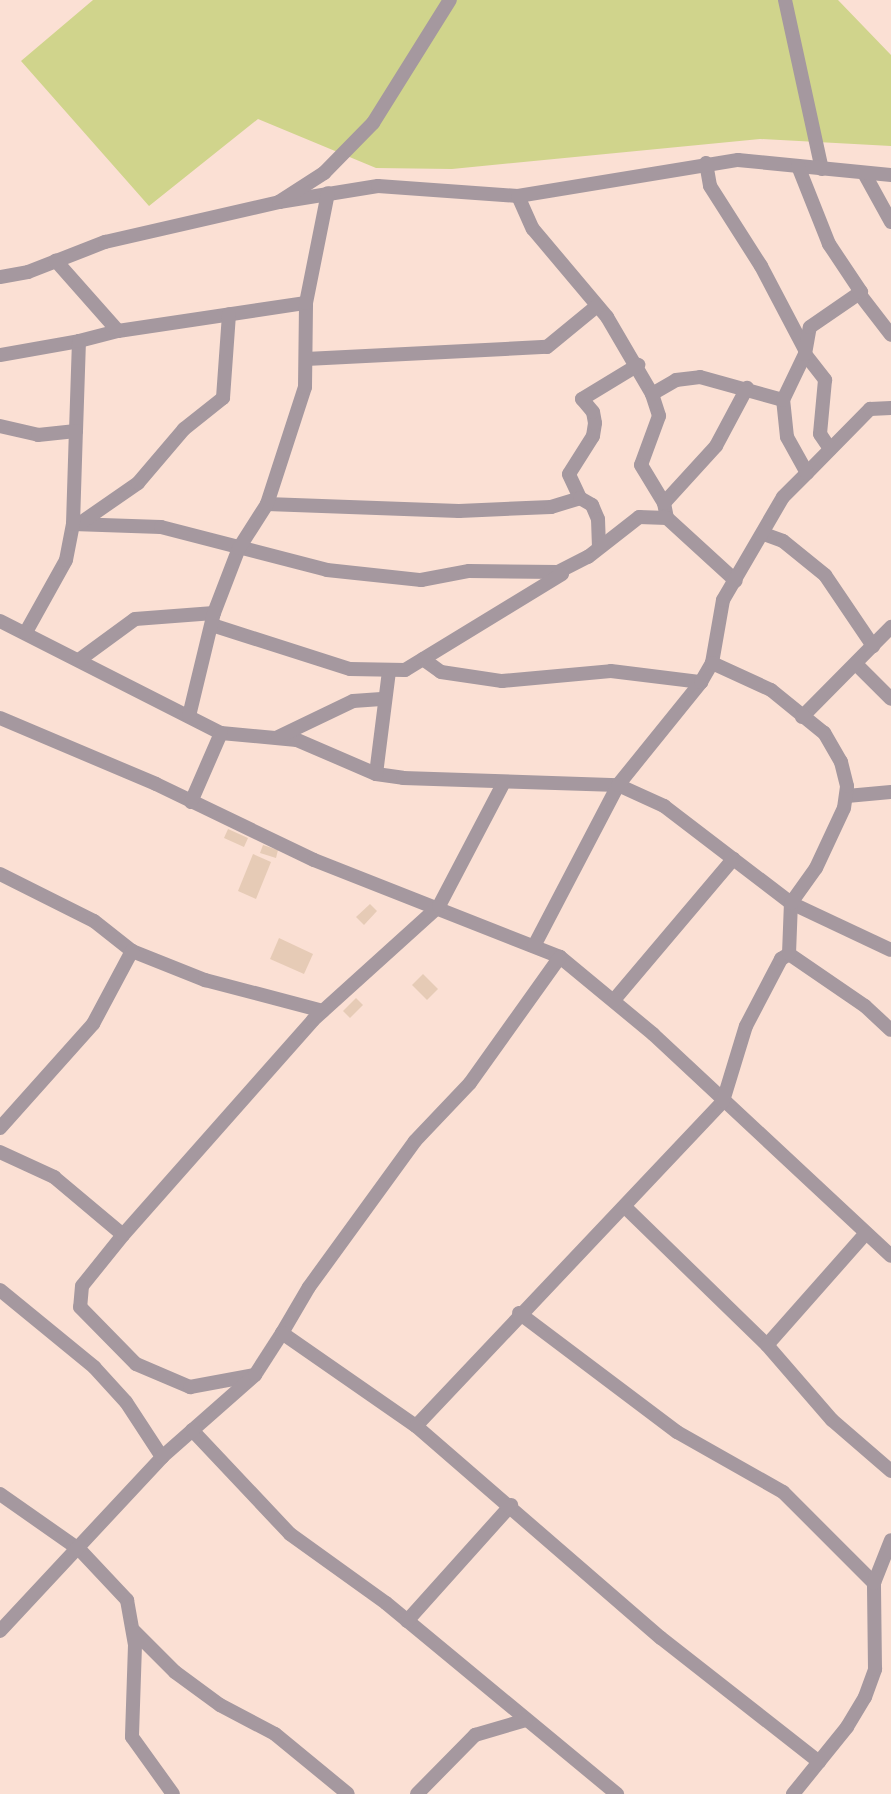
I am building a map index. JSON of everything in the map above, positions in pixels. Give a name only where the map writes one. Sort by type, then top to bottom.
[{"type":"street","points":[[279,202],[324,173],[362,137],[450,0]]},
{"type":"street","points":[[785,0],[822,169]]},
{"type":"street","points":[[0,278],[56,261],[105,242],[279,202],[378,186],[518,196],[706,163],[773,161],[822,169],[891,175]]},
{"type":"street","points":[[706,163],[710,186],[761,266],[805,351],[825,380],[820,434],[830,450]]},
{"type":"street","points":[[798,166],[825,236],[860,288],[861,296],[891,336]]},
{"type":"street","points":[[864,173],[891,222]]},
{"type":"street","points":[[189,716],[213,619],[239,548],[267,504],[305,387],[306,302],[328,193]]},
{"type":"street","points":[[518,196],[533,229],[597,306],[638,365],[652,394],[659,416],[641,465],[664,502],[667,518],[736,581]]},
{"type":"street","points":[[56,261],[118,331]]},
{"type":"street","points":[[807,473],[787,437],[783,400],[805,351],[805,336],[818,320],[861,296]]},
{"type":"street","points":[[0,354],[79,341],[118,331],[306,302]]},
{"type":"street","points":[[306,359],[547,347],[597,306]]},
{"type":"street","points":[[76,524],[138,483],[184,429],[222,398],[229,314]]},
{"type":"street","points":[[26,632],[62,570],[76,524],[76,431],[79,341]]},
{"type":"street","points":[[598,547],[598,519],[592,505],[580,498],[569,474],[593,436],[595,423],[593,412],[582,399],[638,365]]},
{"type":"street","points":[[652,394],[676,380],[700,377],[746,388],[783,400]]},
{"type":"street","points":[[664,502],[716,446],[741,406],[746,388]]},
{"type":"street","points":[[534,946],[618,785],[701,682],[712,663],[723,600],[764,534],[783,497],[870,409],[891,408]]},
{"type":"street","points":[[0,426],[38,435],[76,431]]},
{"type":"street","points":[[267,504],[459,511],[551,507],[580,498]]},
{"type":"street","points":[[79,660],[135,619],[213,619],[350,669],[404,670],[569,569],[639,517],[667,518]]},
{"type":"street","points":[[76,524],[161,527],[327,570],[421,580],[470,571],[532,575],[569,569]]},
{"type":"street","points":[[764,534],[783,541],[825,575],[873,646]]},
{"type":"street","points":[[0,621],[26,632],[221,734],[278,737],[314,745],[376,774],[450,783],[504,782],[618,785],[664,806],[791,903],[891,950]]},
{"type":"street","points":[[802,718],[891,627]]},
{"type":"street","points":[[423,659],[441,672],[502,681],[611,671],[701,682]]},
{"type":"street","points":[[712,663],[771,690],[835,745],[847,796],[816,868],[791,903],[789,954]]},
{"type":"street","points":[[856,664],[891,698]]},
{"type":"street","points":[[376,774],[388,671]]},
{"type":"street","points":[[278,737],[353,701],[385,699]]},
{"type":"street","points":[[0,718],[190,802],[314,860],[440,906],[560,957],[614,1000],[891,1256]]},
{"type":"street","points":[[190,802],[221,734]]},
{"type":"street","points":[[255,1375],[190,1387],[136,1364],[99,1332],[80,1307],[82,1286],[122,1236],[323,1011],[440,906],[504,782]]},
{"type":"street","points":[[847,796],[891,792]]},
{"type":"street","points":[[614,1000],[733,859]]},
{"type":"street","points":[[0,874],[94,921],[132,950],[204,980],[323,1011]]},
{"type":"street","points":[[0,1128],[93,1024],[132,950]]},
{"type":"street","points":[[789,954],[866,1006],[891,1030]]},
{"type":"street","points":[[416,1426],[519,1313],[625,1207],[723,1101],[746,1026],[781,959],[789,954]]},
{"type":"street","points":[[0,1631],[80,1550],[162,1457],[255,1375],[309,1287],[415,1141],[470,1083],[560,957]]},
{"type":"street","points":[[0,1152],[61,1182],[122,1236]]},
{"type":"street","points":[[625,1207],[767,1345],[832,1420],[891,1471]]},
{"type":"street","points":[[767,1345],[866,1233]]},
{"type":"street","points":[[0,1290],[94,1367],[126,1402],[162,1457]]},
{"type":"street","points":[[519,1313],[677,1432],[783,1492],[874,1582]]},
{"type":"street","points":[[282,1333],[416,1426],[511,1505],[661,1638],[819,1762]]},
{"type":"street","points":[[192,1430],[290,1534],[407,1621],[617,1794]]},
{"type":"street","points":[[0,1494],[80,1550],[127,1600],[134,1631],[132,1737],[173,1794]]},
{"type":"street","points":[[407,1621],[511,1505]]},
{"type":"street","points":[[793,1794],[847,1727],[875,1669],[874,1582],[891,1540]]},
{"type":"street","points":[[134,1631],[175,1672],[220,1705],[276,1734],[348,1794]]},
{"type":"street","points":[[417,1794],[475,1736],[526,1720]]},
{"type":"green space","points":[[93,0],[838,0],[891,55],[891,146],[760,139],[452,169],[376,168],[258,119],[149,206],[21,61]]},
{"type":"building","points":[[228,829],[248,838],[244,847],[224,838]]},
{"type":"building","points":[[263,845],[278,850],[276,858],[260,853]]},
{"type":"building","points":[[253,854],[271,862],[256,899],[238,891]]},
{"type":"building","points":[[370,904],[377,911],[364,925],[356,917]]},
{"type":"building","points":[[279,938],[313,954],[304,974],[270,959]]},
{"type":"building","points":[[423,974],[438,989],[427,1000],[412,985]]},
{"type":"building","points":[[356,998],[363,1005],[350,1018],[343,1011]]}]
